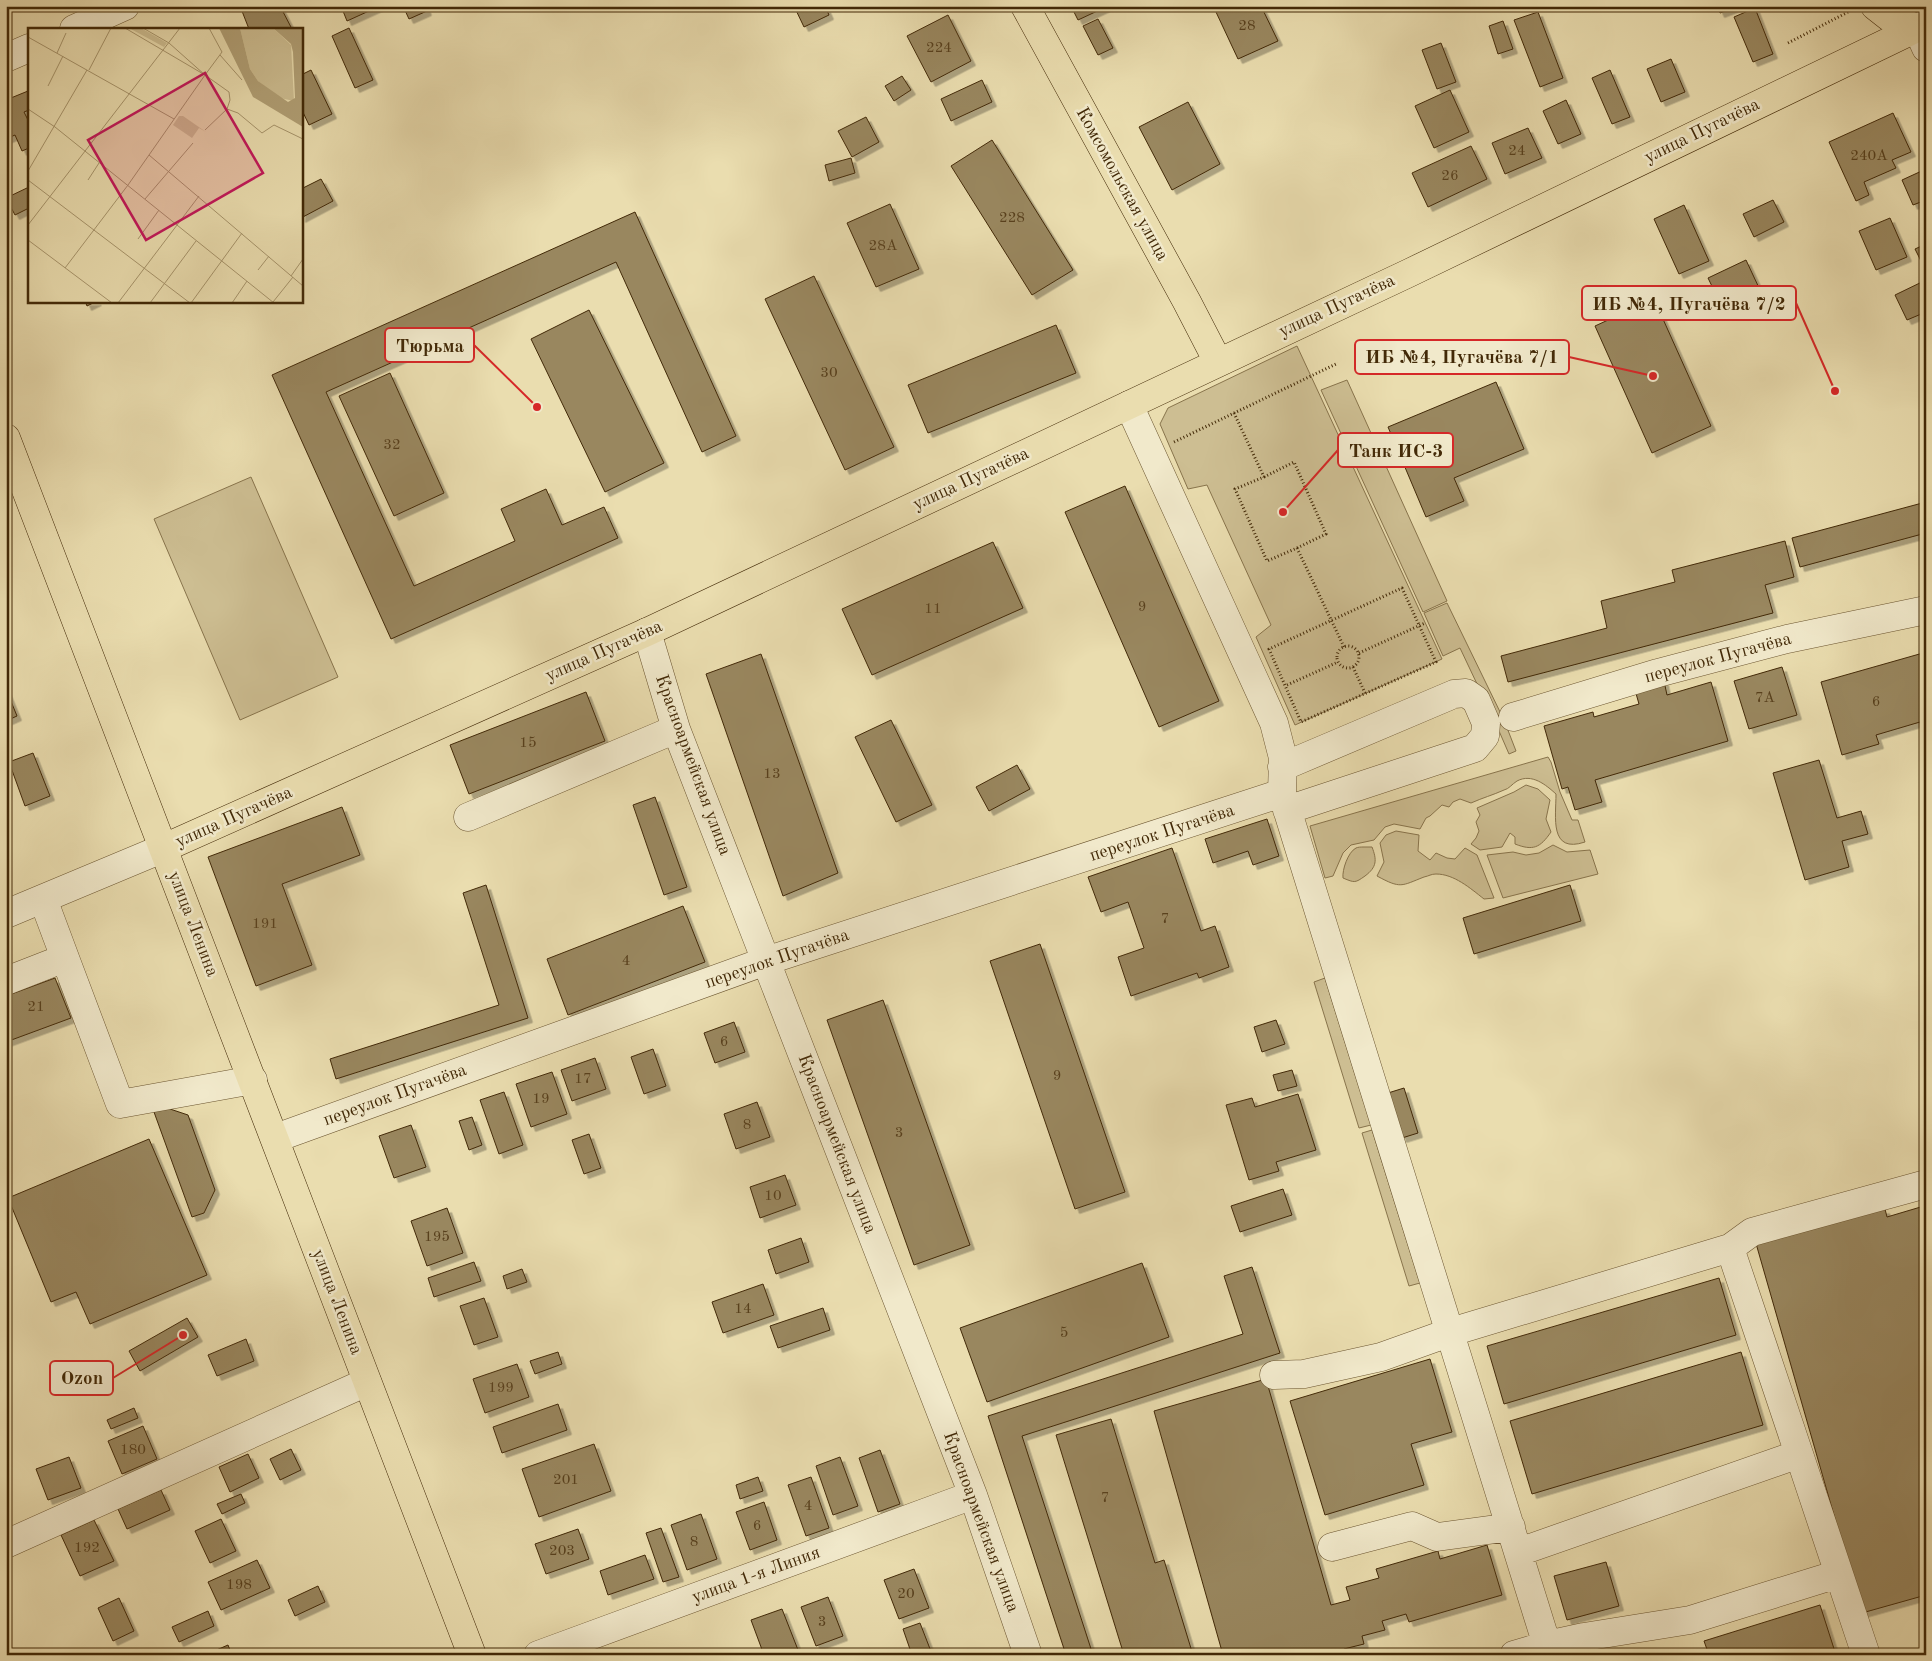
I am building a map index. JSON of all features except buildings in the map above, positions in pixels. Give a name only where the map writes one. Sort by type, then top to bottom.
[{"type":"main road","name":"Комсомольская улица","points":[[1025,6],[1218,362]]},
{"type":"main road","points":[[1875,6],[1889,17],[1923,27]]},
{"type":"main road","name":"улица Пугачёва","points":[[164,848],[647,632],[1923,27]]},
{"type":"main road","name":"улица Ленина","points":[[6,438],[276,1138],[472,1655]]},
{"type":"street","points":[[76,28],[125,6]]},
{"type":"street","points":[[6,58],[28,48]]},
{"type":"street","points":[[1129,405],[1274,724],[1283,758],[1284,790],[1292,821],[1549,1650]]},
{"type":"street","name":"переулок Пугачёва","points":[[1513,717],[1658,673],[1778,642],[1926,610]]},
{"type":"street","name":"Красноармейская улица","points":[[647,632],[676,729],[973,1495],[1028,1655]]},
{"type":"street","points":[[1466,693],[1476,700],[1486,723],[1485,736],[1475,748],[1284,790],[1454,694],[1466,693]]},
{"type":"street","points":[[468,817],[676,729]]},
{"type":"street","name":"переулок Пугачёва","points":[[276,1138],[766,962],[1284,790]]},
{"type":"street","name":"улица Пугачёва","points":[[6,914],[164,848]]},
{"type":"street","points":[[43,899],[120,1104],[253,1080]]},
{"type":"street","points":[[6,981],[65,958]]},
{"type":"street","points":[[1274,1375],[1304,1374],[1381,1357],[1451,1332],[1730,1248],[1752,1232],[1926,1184]]},
{"type":"street","points":[[1730,1248],[1866,1655]]},
{"type":"street","points":[[6,1544],[367,1382]]},
{"type":"street","points":[[1332,1547],[1412,1526],[1436,1537],[1515,1539],[1799,1454]]},
{"type":"street","name":"улица 1-я Линия","points":[[538,1655],[973,1495]]},
{"type":"street","points":[[1514,1655],[1549,1650],[1690,1620],[1838,1574]]},
{"type":"path","points":[[1788,43],[1858,6]]},
{"type":"path","points":[[1168,444],[1338,363]]},
{"type":"path","points":[[1234,413],[1264,477]]},
{"type":"path","points":[[1294,462],[1326,534],[1297,548],[1268,562],[1235,489],[1294,462]]},
{"type":"path","points":[[1297,548],[1344,647]]},
{"type":"path","points":[[1286,686],[1269,649],[1402,588],[1436,662],[1301,722]]},
{"type":"path","points":[[1359,653],[1425,623]]},
{"type":"path","points":[[1351,646],[1359,653],[1359,660],[1353,667],[1344,668],[1338,662],[1337,656],[1344,647],[1351,646]]},
{"type":"path","points":[[1279,689],[1338,662]]},
{"type":"path","points":[[1353,667],[1365,693]]},
{"type":"shaded area","points":[[1297,346],[1442,659],[1295,725],[1256,637],[1271,625],[1207,485],[1188,489],[1160,424],[1168,408]]},
{"type":"shaded area","points":[[1347,380],[1447,601],[1423,612],[1321,390]]},
{"type":"shaded area","points":[[251,477],[338,677],[240,720],[154,519]]},
{"type":"shaded area","points":[[1447,603],[1503,718],[1495,722],[1460,648],[1443,656],[1424,613]]},
{"type":"shaded area","points":[[1504,720],[1516,751],[1509,754],[1496,724]]},
{"type":"shaded area","points":[[1548,757],[1572,820],[1578,820],[1585,842],[1565,843],[1560,838],[1556,822],[1556,794],[1538,781],[1528,778],[1517,781],[1506,789],[1471,803],[1460,799],[1453,802],[1449,807],[1442,805],[1426,818],[1420,829],[1394,824],[1385,827],[1374,840],[1351,845],[1343,853],[1333,876],[1325,878],[1310,826]]},
{"type":"shaded area","points":[[1526,785],[1538,789],[1550,800],[1546,819],[1551,832],[1543,842],[1536,847],[1521,846],[1515,844],[1515,837],[1510,833],[1502,847],[1480,850],[1471,844],[1479,831],[1476,822],[1480,815],[1477,808]]},
{"type":"shaded area","points":[[1396,831],[1419,835],[1418,851],[1430,860],[1436,853],[1455,859],[1465,848],[1477,855],[1494,898],[1484,899],[1461,882],[1449,876],[1433,874],[1401,885],[1391,883],[1377,876],[1384,862],[1380,843],[1386,835]]},
{"type":"shaded area","points":[[1553,845],[1567,852],[1590,850],[1598,874],[1503,898],[1487,855],[1513,852],[1526,855],[1539,853]]},
{"type":"shaded area","points":[[1359,847],[1372,847],[1375,863],[1372,870],[1357,881],[1343,878],[1350,853]]},
{"type":"shaded area","points":[[1325,978],[1371,1125],[1359,1128],[1314,982]]},
{"type":"shaded area","points":[[1372,1130],[1420,1283],[1409,1286],[1362,1133]]},
{"type":"place","name":"ИБ №4, Пугачёва 7/1","points":[[1653,376]]},
{"type":"place","name":"ИБ №4, Пугачёва 7/2","points":[[1835,391]]},
{"type":"place","name":"Тюрьма","points":[[537,407]]},
{"type":"place","name":"Танк ИС-3","points":[[1283,512]]},
{"type":"place","name":"Ozon","points":[[183,1335]]}]
